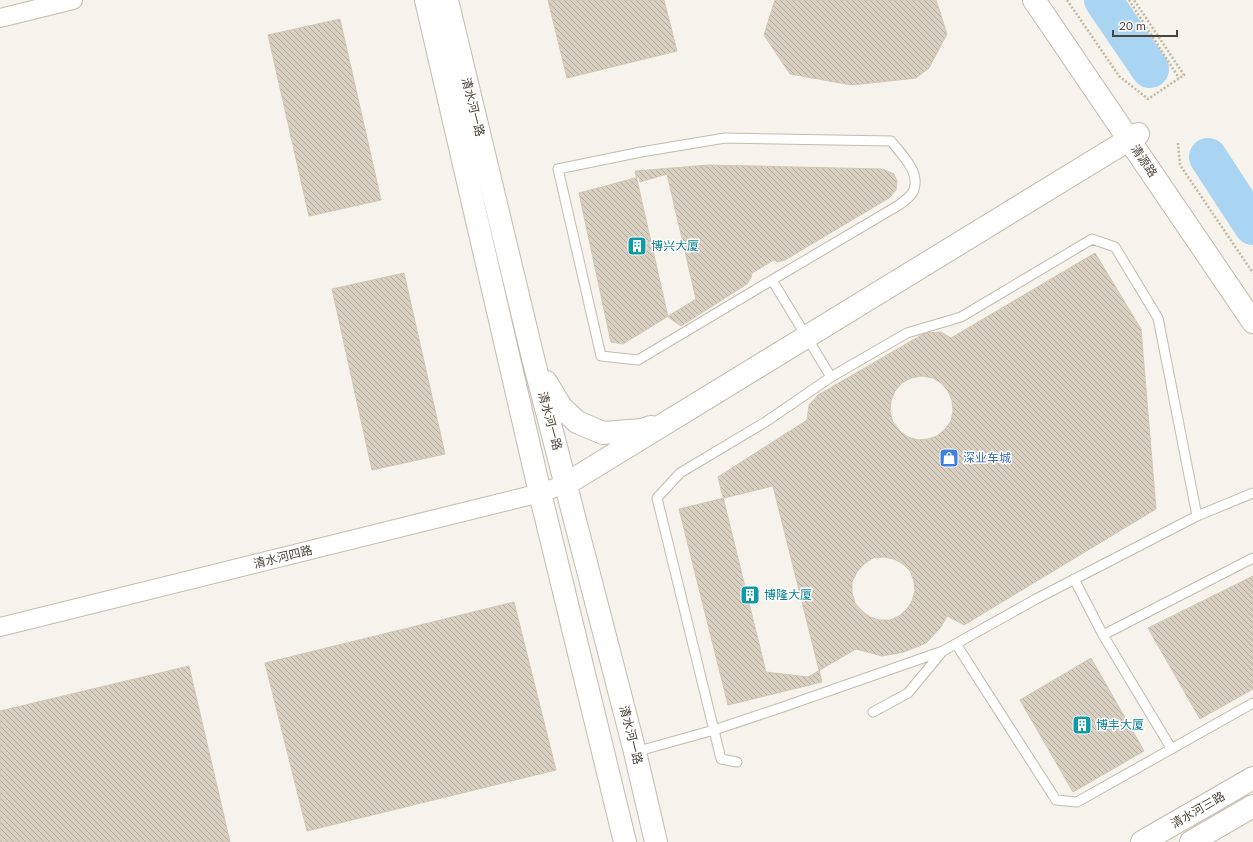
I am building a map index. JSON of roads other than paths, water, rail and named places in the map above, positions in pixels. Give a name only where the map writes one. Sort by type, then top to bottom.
[{"type":"street","points":[[0,18],[73,0]]},
{"type":"street","name":"清水河一路","points":[[426,0],[540,493],[626,842]]},
{"type":"street","name":"清水河一路","points":[[447,0],[534,362],[635,752],[656,842]]},
{"type":"street","name":"清源路","points":[[1034,0],[1253,302]]},
{"type":"street","name":"清源路","points":[[1047,0],[1133,137],[1253,322]]},
{"type":"street","points":[[566,484],[1133,137]]},
{"type":"street","points":[[534,362],[561,407],[577,422],[603,433],[642,430],[665,423]]},
{"type":"street","name":"清水河四路","points":[[0,628],[540,493],[566,484]]},
{"type":"street","name":"清水河三路","points":[[1142,842],[1253,778]]},
{"type":"street","name":"清水河三路","points":[[1191,842],[1253,806]]},
{"type":"lane","points":[[725,138],[891,140],[909,164],[915,177],[914,190],[900,205],[772,280],[638,360],[601,356],[558,169],[641,152],[725,138]]},
{"type":"lane","points":[[737,762],[721,759],[657,498],[680,473],[767,421],[831,377],[907,333],[961,317],[1092,239],[1115,247],[1158,318],[1197,516]]},
{"type":"lane","points":[[772,280],[831,377]]},
{"type":"lane","points":[[635,752],[714,730],[943,651],[1074,579],[1197,516],[1253,493]]},
{"type":"lane","points":[[1104,635],[1253,558]]},
{"type":"lane","points":[[1074,579],[1104,635],[1171,748]]},
{"type":"lane","points":[[956,644],[1056,800],[1077,802],[1253,702]]},
{"type":"lane","points":[[873,712],[908,693],[943,651]]},
{"type":"waterway","points":[[1103,0],[1150,69]]},
{"type":"waterway","points":[[1208,157],[1253,226]]},
{"type":"place","name":"博兴大厦","points":[[637,246]]},
{"type":"place","name":"深业车城","points":[[949,458]]},
{"type":"place","name":"博隆大厦","points":[[750,595]]},
{"type":"place","name":"博丰大厦","points":[[1082,725]]}]
